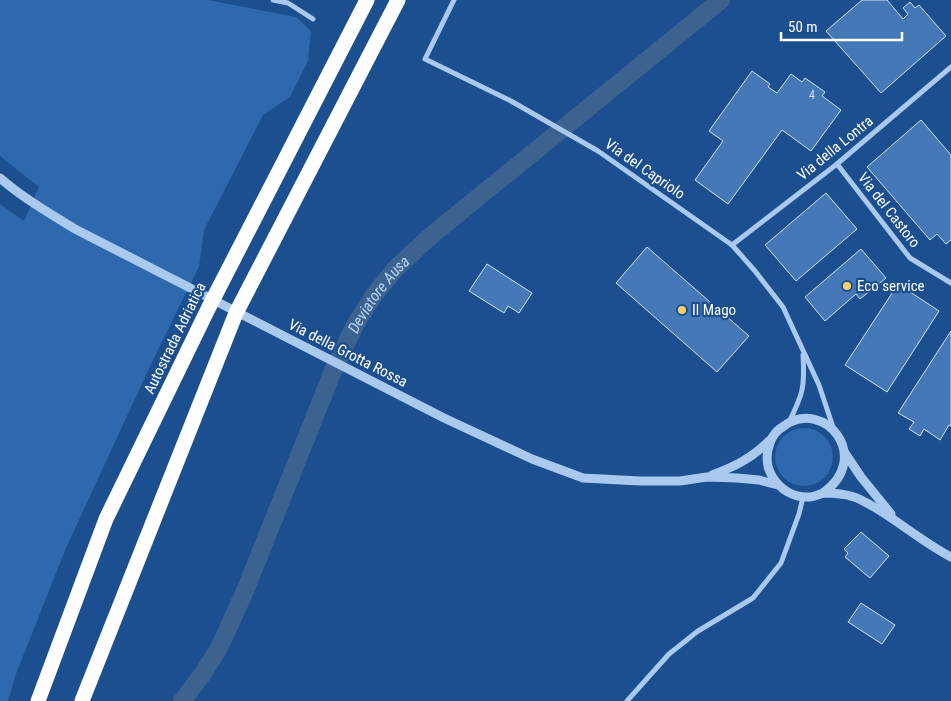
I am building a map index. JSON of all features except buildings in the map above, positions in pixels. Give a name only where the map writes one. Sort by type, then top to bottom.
[{"type":"highway","name":"Autostrada Adriatica","points":[[38,701],[106,519],[208,308],[366,0]]},
{"type":"highway","points":[[82,701],[236,313],[398,0]]},
{"type":"street","points":[[273,0],[288,3],[313,19]]},
{"type":"street","name":"Via del Capriolo","points":[[454,0],[425,59],[511,101],[607,157],[732,245],[783,307],[819,385],[829,410],[834,431]]},
{"type":"street","name":"Via della Lontra","points":[[732,245],[837,164],[951,67]]},
{"type":"street","name":"Via del Castoro","points":[[837,164],[910,258],[951,283]]},
{"type":"street","name":"Via della Grotta Rossa","points":[[0,178],[22,196],[76,229],[444,418],[532,459],[583,478],[680,481],[707,477],[737,466],[756,454],[772,439]]},
{"type":"street","name":"Via del Capriolo","points":[[789,422],[802,394],[805,378],[803,352]]},
{"type":"street","points":[[845,453],[844,465],[840,476],[833,486],[823,493],[811,497],[803,497],[787,492],[770,475],[767,463],[767,450],[779,429],[789,422],[801,419],[813,419],[824,423],[834,431],[841,441],[845,453],[861,477],[894,519]]},
{"type":"street","name":"Via della Grotta Rossa","points":[[707,477],[759,480],[778,485]]},
{"type":"street","points":[[823,493],[856,497],[894,519],[935,549],[951,557]]},
{"type":"street","points":[[628,701],[670,654],[698,631],[753,598],[781,563],[799,514],[803,497]]},
{"type":"shaded area","points":[[0,0],[208,0],[296,17],[311,31],[308,61],[290,97],[263,115],[204,230],[199,267],[153,360],[66,548],[16,674],[8,701],[0,701],[0,204],[24,221],[39,187],[0,156]]},
{"type":"shaded area","points":[[804,428],[815,430],[828,441],[833,457],[831,468],[820,481],[804,486],[793,484],[780,473],[775,457],[777,446],[788,433]]},
{"type":"waterway","name":"Deviatore Ausa","points":[[182,701],[202,675],[219,648],[245,591],[333,371],[355,325],[374,295],[396,268],[433,234],[721,0]]},
{"type":"place","name":"Eco service","points":[[847,286]]},
{"type":"place","name":"Il Mago","points":[[682,310]]}]
